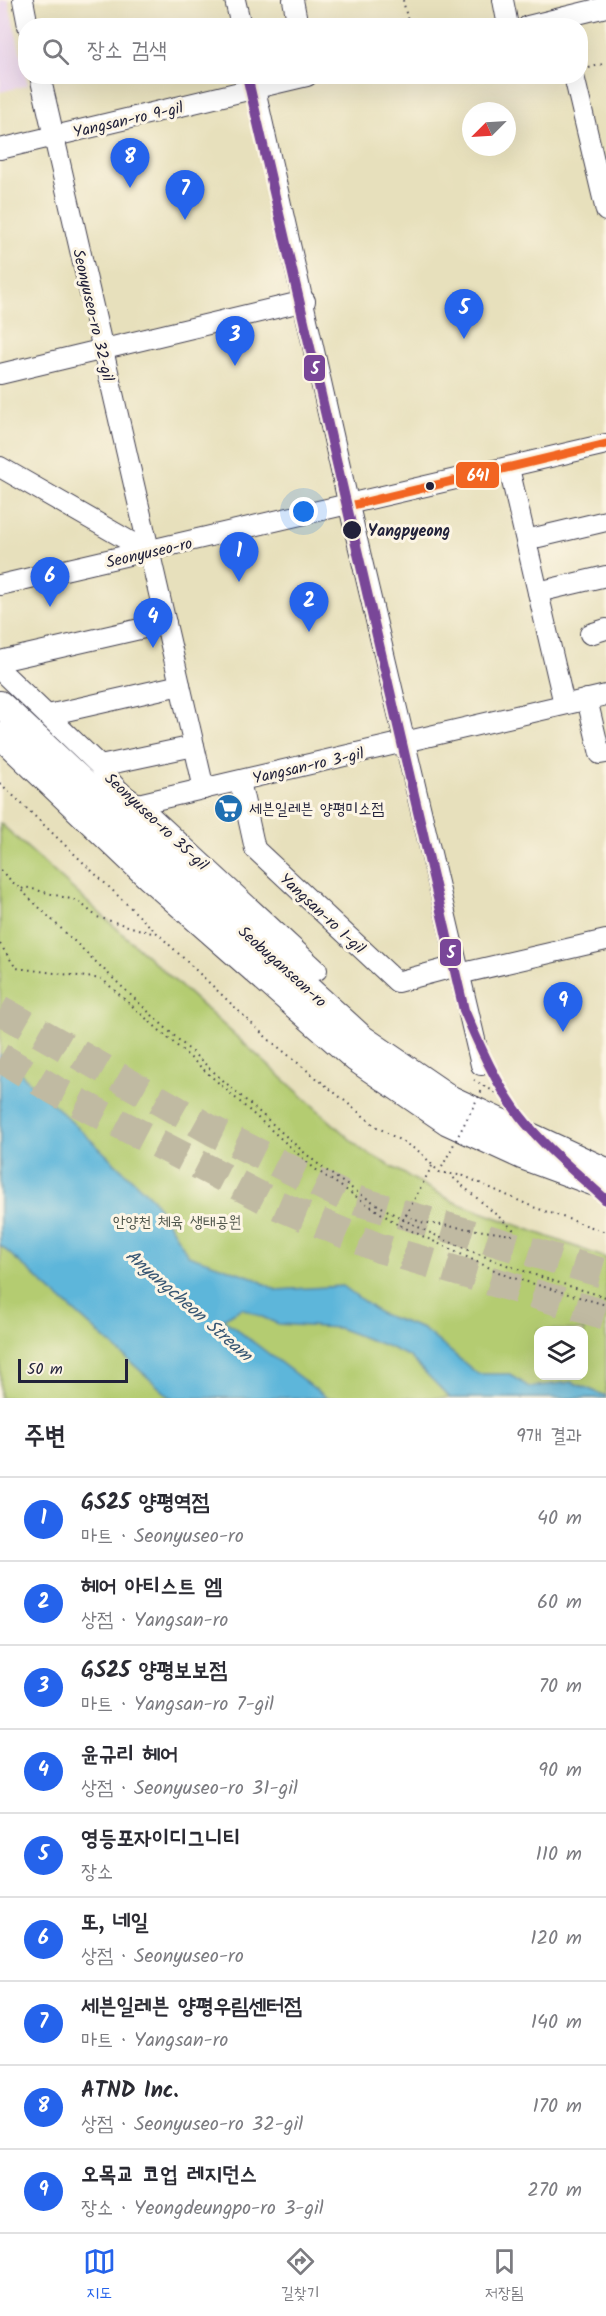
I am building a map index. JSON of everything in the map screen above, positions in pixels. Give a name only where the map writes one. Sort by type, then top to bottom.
[{"type":"main road","name":"Seobuganseon-ro","points":[[0,704],[164,858],[362,1038],[451,1099],[606,1170]]},
{"type":"main road","name":"Seobuganseon-ro","points":[[0,735],[150,878],[356,1059],[448,1122],[522,1156],[606,1187]]},
{"type":"street","points":[[23,0],[26,18]]},
{"type":"street","points":[[293,0],[296,18]]},
{"type":"street","points":[[503,0],[506,18]]},
{"type":"street","points":[[239,1],[240,18]]},
{"type":"street","points":[[560,14],[606,8]]},
{"type":"street","name":"Seonyuseo-ro 32-gil","points":[[41,84],[204,789]]},
{"type":"street","name":"Yangsan-ro 9-gil","points":[[0,149],[250,84]]},
{"type":"street","points":[[254,84],[349,506],[407,742],[458,970],[478,1073]]},
{"type":"street","points":[[576,84],[606,211]]},
{"type":"street","points":[[0,374],[102,348],[305,302]]},
{"type":"street","name":"Seonyuseo-ro","points":[[0,585],[150,553],[606,444]]},
{"type":"street","points":[[0,467],[150,553]]},
{"type":"street","points":[[509,468],[564,705]]},
{"type":"street","points":[[526,540],[606,521]]},
{"type":"street","points":[[538,592],[606,576]]},
{"type":"street","points":[[0,661],[166,623]]},
{"type":"street","name":"Seonyuseo-ro 35-gil","points":[[0,670],[100,766],[104,775],[317,970]]},
{"type":"street","points":[[48,715],[180,685]]},
{"type":"street","points":[[597,697],[603,754]]},
{"type":"street","name":"Yangsan-ro 3-gil","points":[[138,804],[597,697]]},
{"type":"street","points":[[100,766],[194,746]]},
{"type":"street","name":"Yangsan-ro 1-gil","points":[[240,781],[255,849],[397,982],[458,970]]},
{"type":"street","points":[[458,970],[606,940]]},
{"type":"path","points":[[403,0],[407,18]]},
{"type":"path","points":[[588,68],[606,63]]},
{"type":"path","points":[[0,783],[267,1038],[377,1127],[420,1152],[439,1173],[464,1176],[533,1208],[606,1232]]},
{"type":"path","points":[[0,870],[212,1072],[331,1174],[471,1253],[549,1281],[606,1297]]},
{"type":"path","points":[[21,890],[25,887],[78,901],[97,917],[158,934]]},
{"type":"path","points":[[0,944],[16,968],[102,979],[315,1170],[400,1226],[507,1276],[606,1305]]},
{"type":"path","points":[[478,1073],[484,1086],[502,1096]]},
{"type":"path","points":[[439,1173],[484,1086]]},
{"type":"path","points":[[400,1226],[432,1166]]},
{"type":"path","points":[[405,1217],[420,1222],[512,1235],[513,1230],[450,1175]]},
{"type":"shaded area","points":[[0,0],[8,0],[18,42],[18,84],[28,85],[0,92]]},
{"type":"green space","name":"안양천 체육 생태공원","points":[[0,823],[362,1150],[454,1202],[606,1258],[606,1398],[0,1398]]},
{"type":"water","name":"Anyangcheon Stream","points":[[0,1054],[153,1199],[188,1255],[252,1277],[276,1290],[343,1286],[381,1314],[423,1329],[478,1374],[510,1374],[529,1387],[572,1382],[606,1396],[606,1398],[450,1398],[410,1357],[389,1347],[338,1328],[278,1324],[242,1308],[223,1319],[327,1398],[171,1398],[0,1245]]},
{"type":"tunnel","points":[[0,1010],[213,1131],[348,1198],[606,1274]]},
{"type":"tunnel","points":[[0,1057],[56,1091],[275,1204],[379,1248],[606,1315]]},
{"type":"transit line","name":"5","points":[[249,84],[464,1010],[482,1051],[511,1104],[551,1150],[606,1200]]},
{"type":"transit line","name":"641","points":[[349,506],[606,444]]},
{"type":"place","name":"ATND Inc.","points":[[130,188]]},
{"type":"place","name":"세븐일레븐 양평우림센터점","points":[[185,220]]},
{"type":"place","name":"영등포자이디그니티","points":[[464,339]]},
{"type":"place","name":"GS25 양평보보점","points":[[235,366]]},
{"type":"place","name":"Yangpyeong","points":[[352,530]]},
{"type":"place","name":"GS25 양평역점","points":[[239,582]]},
{"type":"place","name":"또, 네일","points":[[50,607]]},
{"type":"place","name":"헤어 아티스트 엠","points":[[309,632]]},
{"type":"place","name":"윤규리 헤어","points":[[153,648]]},
{"type":"place","name":"세븐일레븐 양평미소점","points":[[228,808]]},
{"type":"place","name":"오목교 코업 레지던스","points":[[563,1032]]}]
